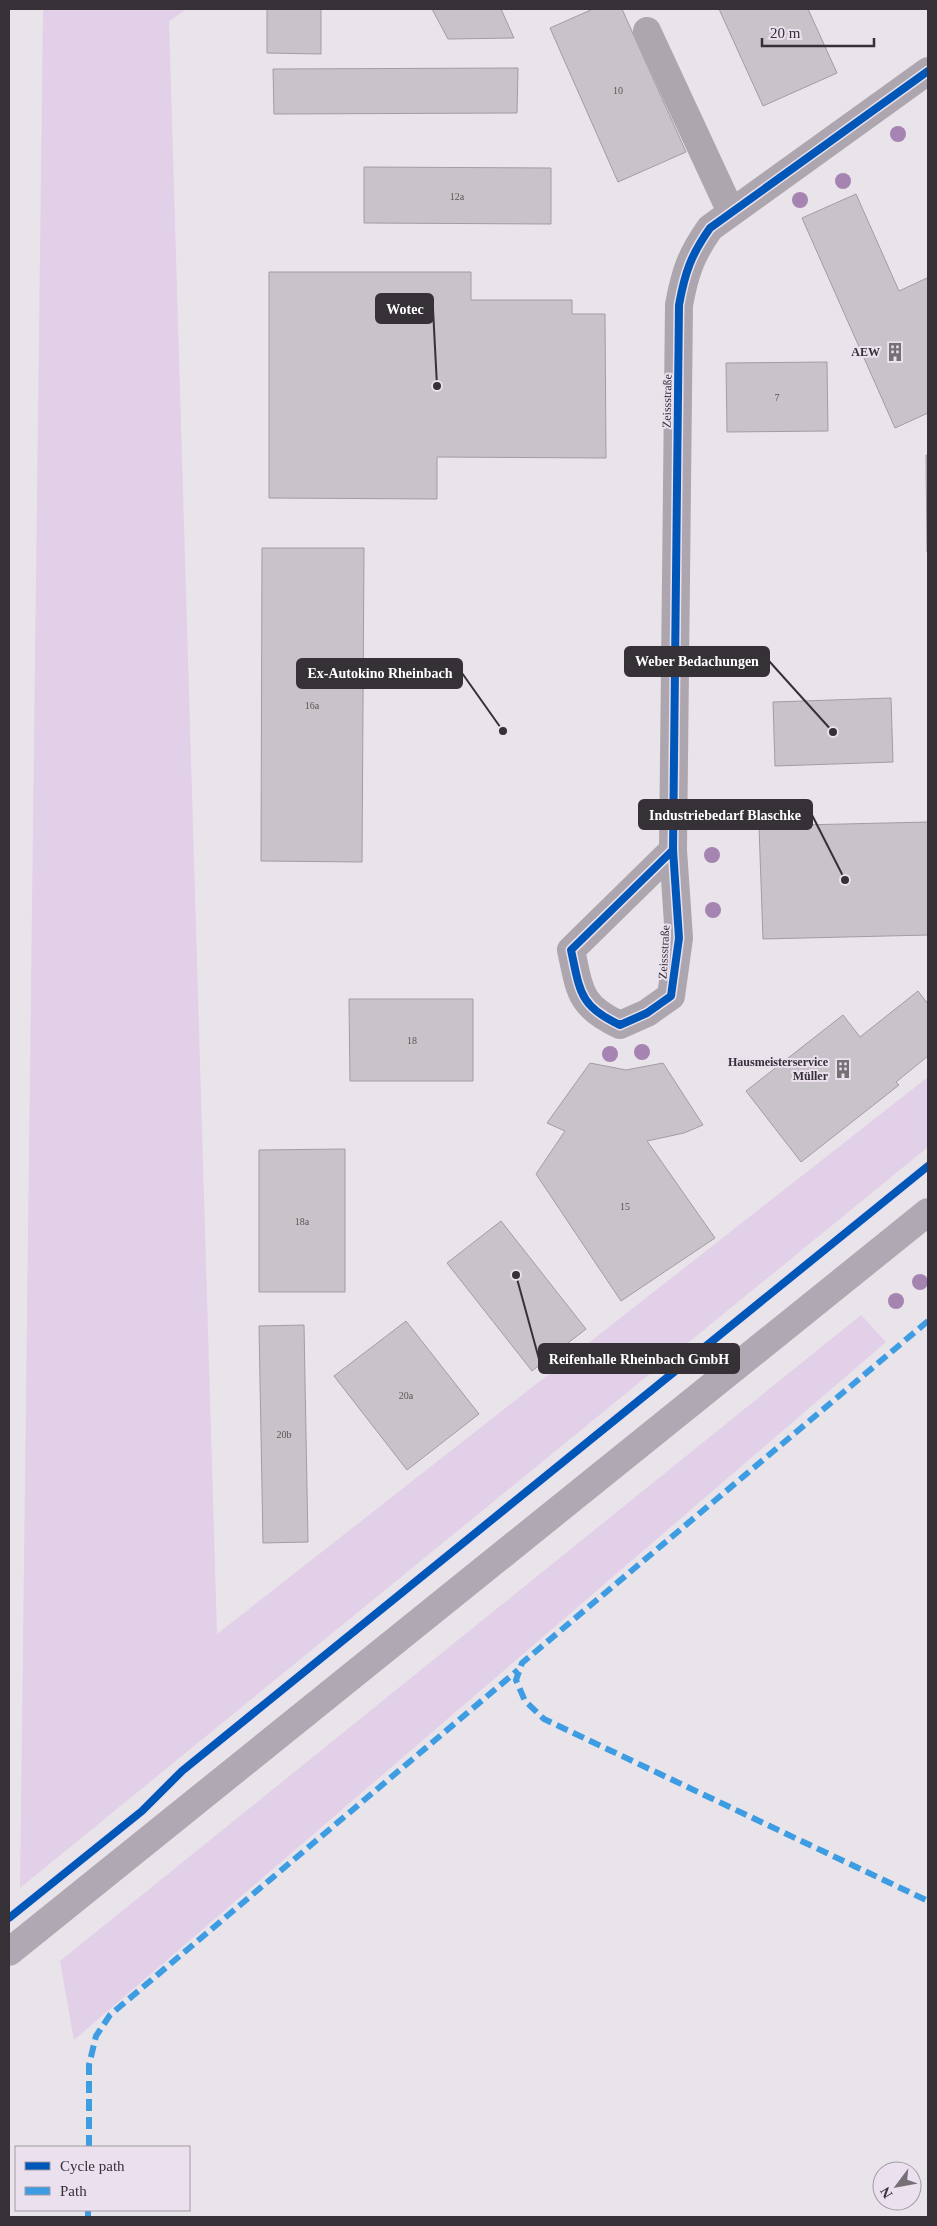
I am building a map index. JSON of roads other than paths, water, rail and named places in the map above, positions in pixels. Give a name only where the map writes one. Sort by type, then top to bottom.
[{"type":"main road","points":[[9,1952],[81,1896],[928,1212]]},
{"type":"street","points":[[647,31],[731,212]]},
{"type":"street","name":"Zeissstraße","points":[[673,850],[571,950],[577,978],[587,1005],[602,1017],[620,1025],[647,1013],[671,996],[679,938],[673,850],[679,304],[684,276],[695,250],[710,228],[928,71]]},
{"type":"place","name":"AEW","points":[[895,352]]},
{"type":"place","name":"Wotec","points":[[437,386]]},
{"type":"place","name":"Ex-Autokino Rheinbach","points":[[503,731]]},
{"type":"place","name":"Weber Bedachungen","points":[[833,732]]},
{"type":"place","name":"Industriebedarf Blaschke","points":[[845,880]]},
{"type":"place","name":"Hausmeisterservice Müller","points":[[843,1069]]},
{"type":"place","name":"Reifenhalle Rheinbach GmbH","points":[[516,1275]]}]
